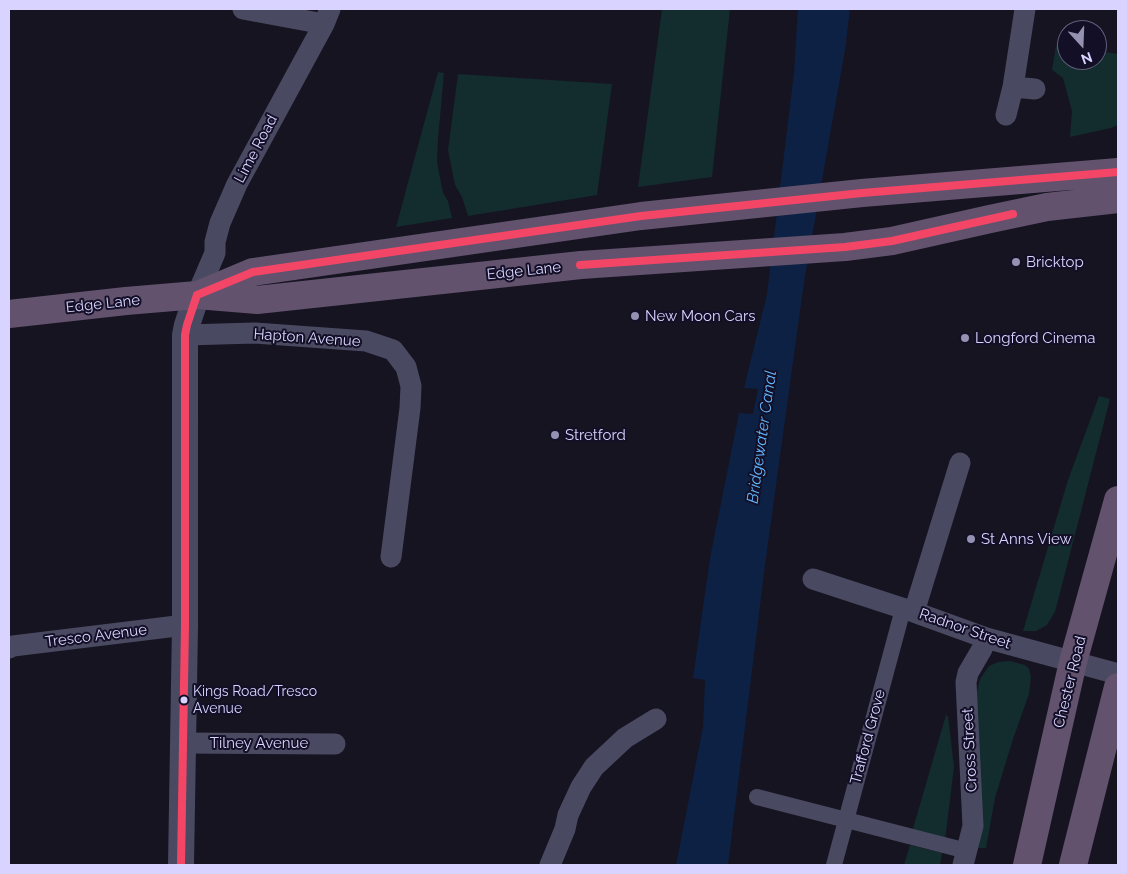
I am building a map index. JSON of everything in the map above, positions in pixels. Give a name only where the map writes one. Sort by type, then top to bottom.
[{"type":"highway","points":[[875,192],[931,175],[1118,154]]},
{"type":"highway","name":"Edge Lane","points":[[197,295],[253,272],[640,216],[875,192],[1118,172]]},
{"type":"highway","name":"Edge Lane","points":[[9,314],[197,295],[257,300],[581,265],[845,247],[892,241],[1047,207],[1113,204]]},
{"type":"highway","name":"Chester Road","points":[[1028,865],[1073,662],[1118,500]]},
{"type":"highway","points":[[1073,865],[1118,688]]},
{"type":"street","points":[[243,9],[327,16]]},
{"type":"street","points":[[1006,115],[1013,87],[1025,9]]},
{"type":"street","name":"Lime Road","points":[[197,295],[215,253],[214,242],[220,223],[237,184],[327,16]]},
{"type":"street","points":[[1013,87],[1035,89]]},
{"type":"street","points":[[181,865],[185,625],[185,335],[197,295]]},
{"type":"street","name":"Hapton Avenue","points":[[185,335],[264,334],[366,341],[393,350],[406,367],[411,386],[410,408],[391,557]]},
{"type":"street","name":"Trafford Grove","points":[[834,865],[908,610],[960,463]]},
{"type":"street","name":"Radnor Street","points":[[813,579],[986,638],[1118,674]]},
{"type":"street","name":"Tresco Avenue","points":[[9,648],[185,625]]},
{"type":"street","name":"Cross Street","points":[[965,858],[973,826],[966,682],[968,673],[986,638]]},
{"type":"street","points":[[550,865],[565,829],[568,815],[581,787],[594,767],[625,738],[656,719]]},
{"type":"street","name":"Tilney Avenue","points":[[183,743],[335,744]]},
{"type":"street","points":[[757,797],[846,820],[965,858]]},
{"type":"green space","points":[[662,9],[730,9],[712,177],[638,187]]},
{"type":"green space","points":[[1056,46],[1057,70],[1107,70],[1107,52],[1118,54],[1118,125],[1070,137],[1072,111],[1063,78],[1052,70]]},
{"type":"green space","points":[[438,72],[444,73],[437,162],[443,193],[448,201],[452,218],[396,227]]},
{"type":"green space","points":[[458,74],[612,84],[597,195],[468,216],[462,197],[455,185],[448,150]]},
{"type":"green space","points":[[1099,396],[1110,399],[1055,612],[1047,625],[1036,631],[1023,631],[1068,480]]},
{"type":"green space","points":[[1010,661],[1025,665],[1029,669],[1031,677],[1029,694],[995,798],[986,848],[976,848],[975,701],[980,679],[989,666],[998,662]]},
{"type":"green space","points":[[946,715],[948,716],[954,767],[945,840],[912,832]]},
{"type":"green space","points":[[910,845],[942,853],[940,865],[904,865]]},
{"type":"water","name":"Bridgewater Canal","points":[[798,9],[850,9],[845,50],[804,282],[765,565],[728,865],[676,865],[703,727],[705,680],[693,678],[710,558],[739,413],[753,414],[758,389],[744,388],[767,294],[794,73]]},
{"type":"transit line","points":[[197,295],[253,272],[641,216],[862,193],[1118,172]]},
{"type":"transit line","points":[[580,265],[845,247],[892,241],[1013,214]]},
{"type":"transit line","points":[[181,865],[185,625],[185,335],[197,295]]},
{"type":"place","name":"Bricktop","points":[[1016,262]]},
{"type":"place","name":"New Moon Cars","points":[[635,316]]},
{"type":"place","name":"Longford Cinema","points":[[965,338]]},
{"type":"place","name":"Stretford","points":[[555,435]]},
{"type":"place","name":"St Anns View","points":[[971,539]]},
{"type":"place","name":"Kings Road/Tresco Avenue","points":[[184,700]]}]
